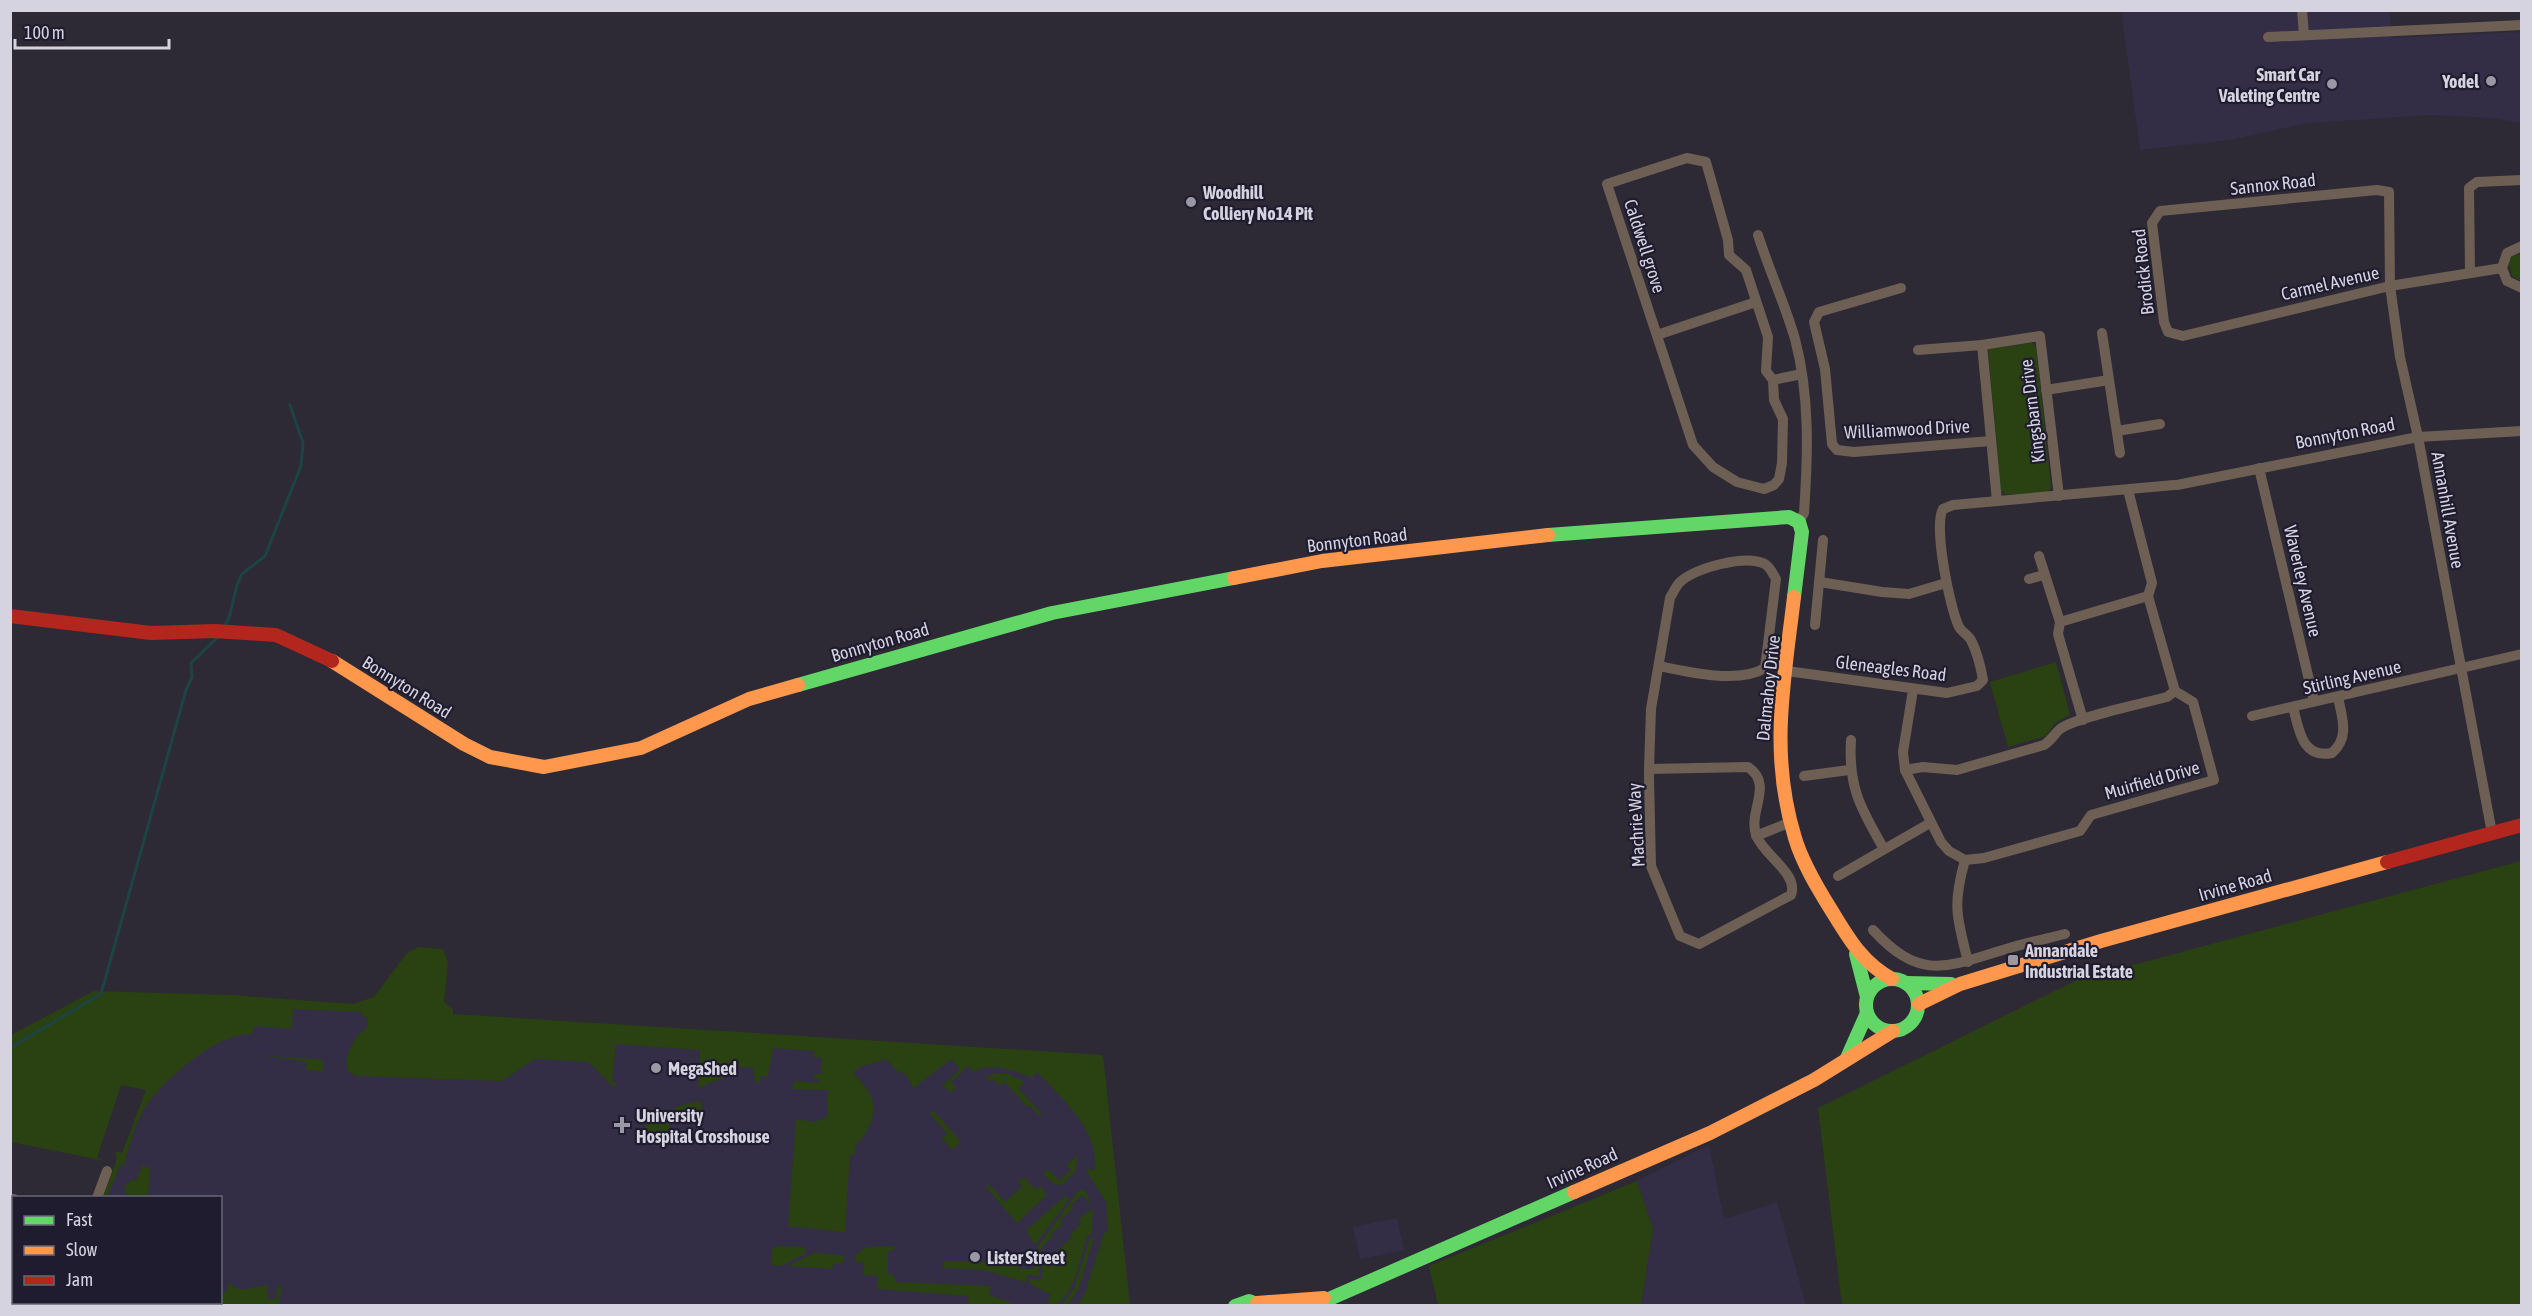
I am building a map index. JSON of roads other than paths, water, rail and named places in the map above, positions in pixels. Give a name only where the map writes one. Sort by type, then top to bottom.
[{"type":"street","points":[[2302,10],[2304,35]]},
{"type":"street","points":[[2268,37],[2522,25]]},
{"type":"street","name":"Caldwell grove","points":[[1687,158],[1706,162],[1728,240],[1729,255],[1746,270],[1768,337],[1766,371],[1773,380],[1774,400],[1783,419],[1782,463],[1779,479],[1774,485],[1764,489],[1737,482],[1721,472],[1693,445],[1657,335],[1607,184],[1687,158]]},
{"type":"street","points":[[2470,272],[2469,188],[2477,182],[2522,180]]},
{"type":"street","name":"Sannox Road","points":[[2160,211],[2377,190],[2389,192]]},
{"type":"street","name":"Annanhill Avenue","points":[[2389,192],[2390,286],[2400,357],[2418,437],[2492,833]]},
{"type":"street","name":"Brodick Road","points":[[2160,211],[2152,223],[2164,322],[2168,332]]},
{"type":"street","points":[[1758,235],[1794,338],[1802,374],[1808,452],[1804,513],[1799,522]]},
{"type":"street","points":[[2522,246],[2507,253],[2502,268],[2507,281],[2522,288]]},
{"type":"street","name":"Carmel Avenue","points":[[2168,332],[2183,336],[2390,286],[2502,268]]},
{"type":"street","name":"Williamwood Drive","points":[[1901,288],[1819,312],[1814,322],[1825,369],[1832,444],[1837,450],[1854,452],[1991,441]]},
{"type":"street","points":[[1657,335],[1756,302]]},
{"type":"street","points":[[2102,333],[2120,453]]},
{"type":"street","name":"Kingsbarn Drive","points":[[1918,350],[1982,345],[2040,336],[2059,496]]},
{"type":"street","points":[[1982,345],[1997,501]]},
{"type":"street","points":[[1773,380],[1802,374]]},
{"type":"street","points":[[2046,390],[2109,380]]},
{"type":"street","points":[[2117,431],[2160,424]]},
{"type":"street","name":"Bonnyton Road","points":[[1940,520],[1943,509],[1953,505],[2175,485],[2418,437],[2522,431]]},
{"type":"street","name":"Waverley Avenue","points":[[2259,468],[2314,701]]},
{"type":"street","points":[[1905,771],[1923,766],[1957,770],[2044,745],[2053,740],[2060,729],[2083,720],[2168,697],[2175,691],[2148,596],[2152,583],[2128,490]]},
{"type":"street","name":"Bonnyton Road","points":[[10,616],[151,633],[222,631],[276,635],[339,664],[464,744],[490,758],[544,767],[642,748],[748,699],[1052,613],[1322,561],[1547,535],[1790,517],[1799,522]]},
{"type":"street","name":"Gleneagles Road","points":[[1787,671],[1947,693],[1977,686],[1983,680],[1971,639],[1960,628],[1946,583],[1940,520]]},
{"type":"street","name":"Dalmahoy Drive","points":[[1799,522],[1802,532],[1779,728],[1780,761],[1795,840],[1820,891],[1856,951]]},
{"type":"street","points":[[1815,625],[1823,540]]},
{"type":"street","points":[[2039,556],[2060,622],[2058,634],[2083,720]]},
{"type":"street","name":"Machrie Way","points":[[1649,769],[1748,767],[1755,772],[1761,787],[1754,825],[1756,836],[1767,855],[1792,880],[1794,888],[1791,896],[1699,944],[1680,936],[1651,866],[1649,769],[1652,709],[1670,598],[1678,584],[1717,564],[1762,563],[1768,567],[1776,579],[1766,668],[1757,673],[1726,675],[1691,673],[1659,666]]},
{"type":"street","points":[[2030,579],[2044,575]]},
{"type":"street","points":[[1820,582],[1909,594],[1946,583]]},
{"type":"street","points":[[2060,622],[2148,596]]},
{"type":"street","name":"Stirling Avenue","points":[[2252,716],[2522,654]]},
{"type":"street","points":[[1913,690],[1903,752],[1905,771],[1930,823],[1948,851],[1965,860],[1958,887],[1956,912],[1968,962]]},
{"type":"street","name":"Muirfield Drive","points":[[1965,860],[1984,858],[2080,831],[2091,815],[2214,780],[2193,702],[2175,691]]},
{"type":"street","points":[[2293,707],[2300,736],[2307,748],[2315,754],[2332,753],[2343,741],[2344,729],[2338,697]]},
{"type":"street","points":[[1851,740],[1849,770],[1862,810],[1884,849]]},
{"type":"street","points":[[1804,776],[1849,770]]},
{"type":"street","points":[[1756,836],[1791,822]]},
{"type":"street","points":[[1838,876],[1930,823]]},
{"type":"street","name":"Irvine Road","points":[[1960,984],[2115,937],[2522,825]]},
{"type":"street","points":[[1873,930],[1900,955],[1919,963],[1946,968],[2065,934]]},
{"type":"street","points":[[1856,951],[1874,969],[1892,979],[1907,983],[1960,984]]},
{"type":"street","points":[[1847,1058],[1867,1014],[1867,997],[1856,951]]},
{"type":"street","points":[[1867,997],[1876,984],[1892,979]]},
{"type":"street","points":[[1867,1014],[1877,1026],[1893,1031],[1908,1026],[1917,1012],[1918,1004],[1917,996],[1907,983]]},
{"type":"street","points":[[1918,1004],[1960,984]]},
{"type":"street","name":"Irvine Road","points":[[1235,1305],[1249,1301],[1260,1304],[1319,1302],[1710,1133],[1814,1080],[1893,1031]]},
{"type":"street","points":[[97,1196],[107,1171]]},
{"type":"waterway","points":[[224,627],[229,618],[242,574],[265,556],[301,466],[303,443],[290,405]]},
{"type":"waterway","points":[[10,1048],[101,994],[186,690],[192,677],[191,663],[219,636]]},
{"type":"place","name":"Yodel","points":[[2491,81]]},
{"type":"place","name":"Smart Car Valeting Centre","points":[[2332,84]]},
{"type":"place","name":"Woodhill Colliery No14 Pit","points":[[1191,202]]},
{"type":"place","name":"Annandale Industrial Estate","points":[[2013,960]]},
{"type":"place","name":"MegaShed","points":[[656,1068]]},
{"type":"place","name":"University Hospital Crosshouse","points":[[622,1125]]},
{"type":"place","name":"Lister Street","points":[[975,1257]]}]
